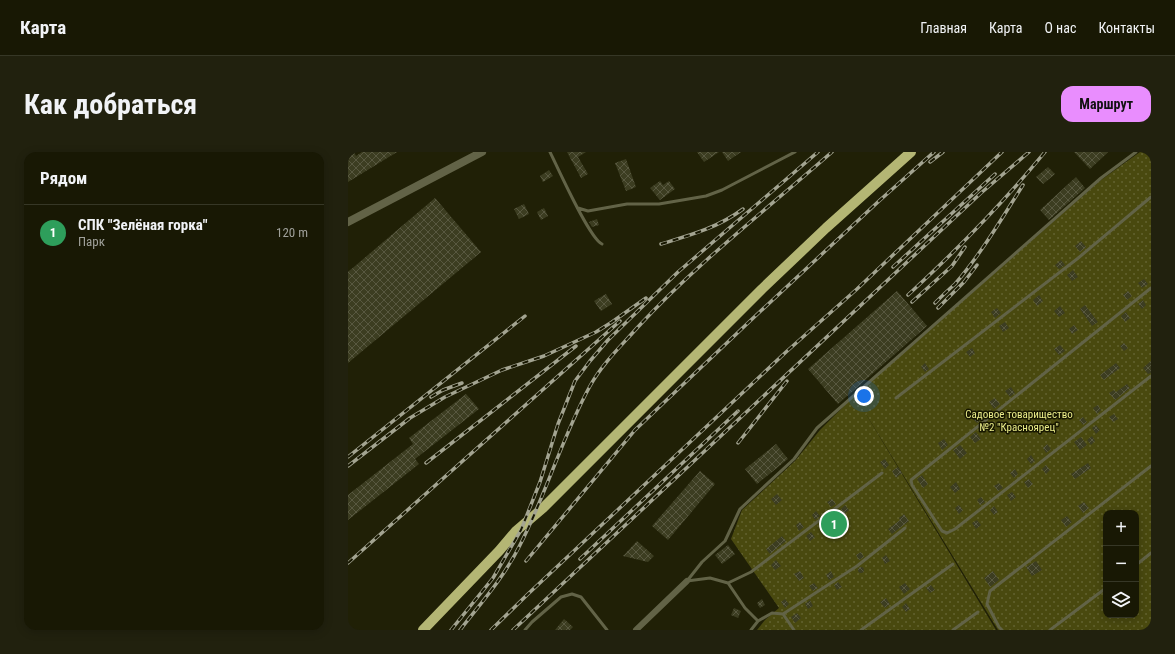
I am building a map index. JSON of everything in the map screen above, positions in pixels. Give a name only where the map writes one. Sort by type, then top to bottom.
[{"type":"highway","points":[[423,630],[499,551],[516,531],[543,508],[762,289],[826,228],[911,152]]},
{"type":"street","points":[[348,222],[482,152]]},
{"type":"street","points":[[636,630],[687,581]]},
{"type":"lane","points":[[550,152],[578,208],[595,238],[602,244]]},
{"type":"lane","points":[[578,208],[588,211],[627,204],[659,204],[706,196],[722,190],[795,152]]},
{"type":"lane","points":[[687,581],[702,562],[725,541],[740,509],[794,459],[817,428],[1101,178],[1136,152]]},
{"type":"lane","points":[[896,398],[1071,264],[1151,197]]},
{"type":"lane","points":[[1151,288],[911,480],[912,485],[942,531],[947,533],[955,529],[1151,376]]},
{"type":"lane","points":[[1002,630],[999,628],[987,604],[990,591],[1151,466]]},
{"type":"lane","points":[[728,583],[751,572],[882,473]]},
{"type":"lane","points":[[751,630],[758,621],[772,612],[783,614],[857,566],[906,528]]},
{"type":"lane","points":[[1139,563],[1151,553]]},
{"type":"lane","points":[[861,630],[953,564]]},
{"type":"lane","points":[[687,581],[710,578],[728,583],[745,608],[758,621]]},
{"type":"lane","points":[[1050,630],[1103,590]]},
{"type":"lane","points":[[525,630],[561,597],[572,594],[581,597],[607,630]]},
{"type":"lane","points":[[953,630],[978,612]]},
{"type":"lane","points":[[783,614],[794,630]]},
{"type":"green space","name":"Садовое товарищество №2 \"Красноярец\"","points":[[1140,152],[1151,152],[1151,630],[998,630],[858,401],[996,630],[757,630],[765,620],[779,608],[731,539],[742,510],[795,461],[820,430],[854,396],[1101,180]]},
{"type":"building","points":[[348,152],[354,152],[356,156],[362,152],[397,152],[348,182]]},
{"type":"building","points":[[567,152],[586,152],[578,157],[588,174],[581,178]]},
{"type":"building","points":[[697,152],[719,152],[704,162]]},
{"type":"building","points":[[722,152],[741,152],[728,161]]},
{"type":"building","points":[[1074,152],[1108,152],[1090,169]]},
{"type":"building","points":[[626,159],[636,187],[626,191],[615,163]]},
{"type":"building","points":[[1048,167],[1055,174],[1043,184],[1036,177]]},
{"type":"building","points":[[549,170],[553,176],[543,182],[540,176]]},
{"type":"building","points":[[1076,177],[1085,188],[1049,220],[1040,210]]},
{"type":"building","points":[[660,181],[663,185],[669,181],[675,189],[660,200],[650,188]]},
{"type":"building","points":[[435,198],[481,252],[348,363],[348,272]]},
{"type":"building","points":[[524,204],[529,214],[519,219],[514,209]]},
{"type":"building","points":[[544,208],[548,216],[541,220],[537,212]]},
{"type":"building","points":[[597,219],[599,225],[592,227],[589,222]]},
{"type":"building","points":[[1081,241],[1086,247],[1080,252],[1075,246]]},
{"type":"building","points":[[1061,260],[1065,265],[1059,269],[1055,265]]},
{"type":"building","points":[[1073,270],[1078,277],[1072,281],[1067,275]]},
{"type":"building","points":[[1144,279],[1148,284],[1142,288],[1138,283]]},
{"type":"building","points":[[897,291],[927,326],[838,404],[808,369]]},
{"type":"building","points":[[1128,291],[1132,296],[1127,300],[1123,295]]},
{"type":"building","points":[[606,294],[612,304],[601,311],[594,301]]},
{"type":"building","points":[[1039,295],[1043,301],[1037,306],[1033,300]]},
{"type":"building","points":[[1143,300],[1146,305],[1142,309],[1138,304]]},
{"type":"building","points":[[1085,305],[1098,322],[1092,326],[1080,309]]},
{"type":"building","points":[[1060,306],[1065,313],[1059,317],[1054,311]]},
{"type":"building","points":[[997,308],[1001,313],[995,318],[991,312]]},
{"type":"building","points":[[1126,312],[1130,318],[1125,322],[1121,316]]},
{"type":"building","points":[[1005,322],[1009,328],[1003,332],[999,326]]},
{"type":"building","points":[[1074,325],[1078,330],[1072,334],[1069,329]]},
{"type":"building","points":[[1124,343],[1128,348],[1124,351],[1120,346]]},
{"type":"building","points":[[1060,345],[1065,351],[1059,355],[1054,349]]},
{"type":"building","points":[[972,348],[975,353],[970,357],[966,352]]},
{"type":"building","points":[[1151,361],[1151,373],[1148,374],[1143,368]]},
{"type":"building","points":[[925,363],[929,369],[925,372],[921,367]]},
{"type":"building","points":[[1116,363],[1120,368],[1104,380],[1100,375]]},
{"type":"building","points":[[1127,384],[1130,388],[1115,400],[1109,393],[1114,390],[1116,392]]},
{"type":"building","points":[[1011,387],[1015,393],[1010,397],[1005,391]]},
{"type":"building","points":[[466,394],[479,409],[415,459],[419,464],[348,520],[348,495],[413,444],[409,438]]},
{"type":"building","points":[[995,398],[1000,404],[994,409],[989,402]]},
{"type":"building","points":[[1098,405],[1101,410],[1097,414],[1093,408]]},
{"type":"building","points":[[979,413],[983,419],[977,423],[972,418]]},
{"type":"building","points":[[1114,414],[1118,419],[1113,422],[1109,417]]},
{"type":"building","points":[[1083,417],[1087,422],[1083,425],[1079,420]]},
{"type":"building","points":[[1096,425],[1100,430],[1096,434],[1092,428]]},
{"type":"building","points":[[976,432],[981,439],[975,443],[970,437]]},
{"type":"building","points":[[1092,436],[1095,441],[1091,445],[1087,440]]},
{"type":"building","points":[[1081,437],[1087,445],[1080,450],[1074,442]]},
{"type":"building","points":[[944,439],[948,445],[942,450],[938,443]]},
{"type":"building","points":[[776,444],[788,459],[757,484],[745,469]]},
{"type":"building","points":[[1047,444],[1051,449],[1046,453],[1043,448]]},
{"type":"building","points":[[960,445],[967,453],[960,459],[953,450]]},
{"type":"building","points":[[1031,455],[1035,461],[1031,464],[1027,459]]},
{"type":"building","points":[[885,459],[889,465],[885,469],[880,462]]},
{"type":"building","points":[[1088,463],[1091,468],[1075,479],[1071,474]]},
{"type":"building","points":[[1046,465],[1050,470],[1046,474],[1042,469]]},
{"type":"building","points":[[898,467],[902,473],[896,478],[892,471]]},
{"type":"building","points":[[1015,469],[1018,474],[1014,478],[1010,473]]},
{"type":"building","points":[[700,471],[715,484],[668,540],[652,526]]},
{"type":"building","points":[[922,475],[928,484],[923,488],[917,479]]},
{"type":"building","points":[[1029,479],[1033,484],[1028,488],[1024,482]]},
{"type":"building","points":[[956,482],[960,489],[955,493],[950,487]]},
{"type":"building","points":[[999,483],[1003,488],[998,491],[994,486]]},
{"type":"building","points":[[1012,492],[1016,497],[1011,501],[1007,495]]},
{"type":"building","points":[[777,494],[782,500],[776,505],[771,499]]},
{"type":"building","points":[[981,497],[985,502],[980,505],[977,500]]},
{"type":"building","points":[[832,499],[836,504],[831,507],[827,502]]},
{"type":"building","points":[[1084,502],[1089,508],[1083,513],[1078,506]]},
{"type":"building","points":[[845,505],[849,510],[844,514],[841,509]]},
{"type":"building","points":[[959,505],[963,510],[959,514],[955,508]]},
{"type":"building","points":[[994,506],[998,512],[994,515],[990,510]]},
{"type":"building","points":[[816,511],[820,516],[815,520],[812,515]]},
{"type":"building","points":[[904,514],[909,521],[892,534],[888,529],[900,520],[899,518]]},
{"type":"building","points":[[1067,516],[1072,522],[1066,527],[1061,520]]},
{"type":"building","points":[[977,520],[981,525],[976,529],[972,523]]},
{"type":"building","points":[[800,522],[804,527],[799,531],[796,525]]},
{"type":"building","points":[[811,532],[815,537],[810,541],[806,536]]},
{"type":"building","points":[[782,536],[786,541],[770,554],[766,549]]},
{"type":"building","points":[[637,541],[654,556],[648,562],[623,556]]},
{"type":"building","points":[[728,545],[735,554],[722,564],[715,555]]},
{"type":"building","points":[[861,552],[864,557],[859,560],[856,555]]},
{"type":"building","points":[[886,555],[890,561],[885,564],[882,558]]},
{"type":"building","points":[[776,560],[781,566],[775,570],[771,565]]},
{"type":"building","points":[[1036,561],[1042,570],[1032,576],[1026,567]]},
{"type":"building","points":[[861,567],[864,570],[861,573],[858,570]]},
{"type":"building","points":[[800,571],[804,578],[799,581],[794,574]]},
{"type":"building","points":[[831,571],[834,577],[829,580],[826,575]]},
{"type":"building","points":[[993,571],[999,580],[990,587],[984,578]]},
{"type":"building","points":[[838,582],[842,587],[837,590],[834,585]]},
{"type":"building","points":[[814,583],[818,588],[813,591],[809,586]]},
{"type":"building","points":[[905,583],[910,589],[904,594],[899,587]]},
{"type":"building","points":[[931,585],[935,590],[930,593],[926,588]]},
{"type":"building","points":[[886,598],[890,604],[885,608],[880,602]]},
{"type":"building","points":[[762,599],[765,605],[760,608],[757,603]]},
{"type":"building","points":[[785,599],[789,604],[785,608],[781,602]]},
{"type":"building","points":[[810,600],[813,606],[808,609],[805,604]]},
{"type":"building","points":[[906,603],[910,609],[906,612],[902,607]]},
{"type":"building","points":[[734,608],[741,611],[738,618],[731,615]]},
{"type":"building","points":[[797,613],[801,618],[795,623],[791,617]]},
{"type":"building","points":[[564,619],[573,627],[570,630],[555,630]]},
{"type":"railway","points":[[451,630],[493,578],[521,530],[540,482],[558,424],[575,381],[590,361],[608,340],[678,272],[818,152]]},
{"type":"railway","points":[[460,630],[492,590],[513,558],[538,507],[580,405],[590,386],[606,363],[618,348],[660,304],[707,259],[832,152]]},
{"type":"railway","points":[[526,561],[635,430],[879,201],[934,152]]},
{"type":"railway","points":[[930,162],[943,152]]},
{"type":"railway","points":[[491,630],[786,352],[857,289],[1002,152]]},
{"type":"railway","points":[[513,630],[981,193],[1029,152]]},
{"type":"railway","points":[[908,295],[979,226],[1013,190],[1045,152]]},
{"type":"railway","points":[[893,267],[995,174]]},
{"type":"railway","points":[[935,303],[955,284],[974,261],[1023,185]]},
{"type":"railway","points":[[661,244],[714,226],[743,209]]},
{"type":"railway","points":[[912,302],[952,266],[965,247]]},
{"type":"railway","points":[[938,308],[964,282],[977,265]]},
{"type":"railway","points":[[348,466],[410,418],[445,397],[502,370],[544,356],[596,332],[646,298]]},
{"type":"railway","points":[[348,457],[525,316]]},
{"type":"railway","points":[[348,563],[620,321]]},
{"type":"railway","points":[[426,463],[576,346]]},
{"type":"railway","points":[[738,443],[787,381]]},
{"type":"railway","points":[[431,397],[443,390],[462,383]]},
{"type":"railway","points":[[580,559],[738,411]]},
{"type":"place","name":"СПК \"Зелёная горка\"","points":[[834,524]]}]
